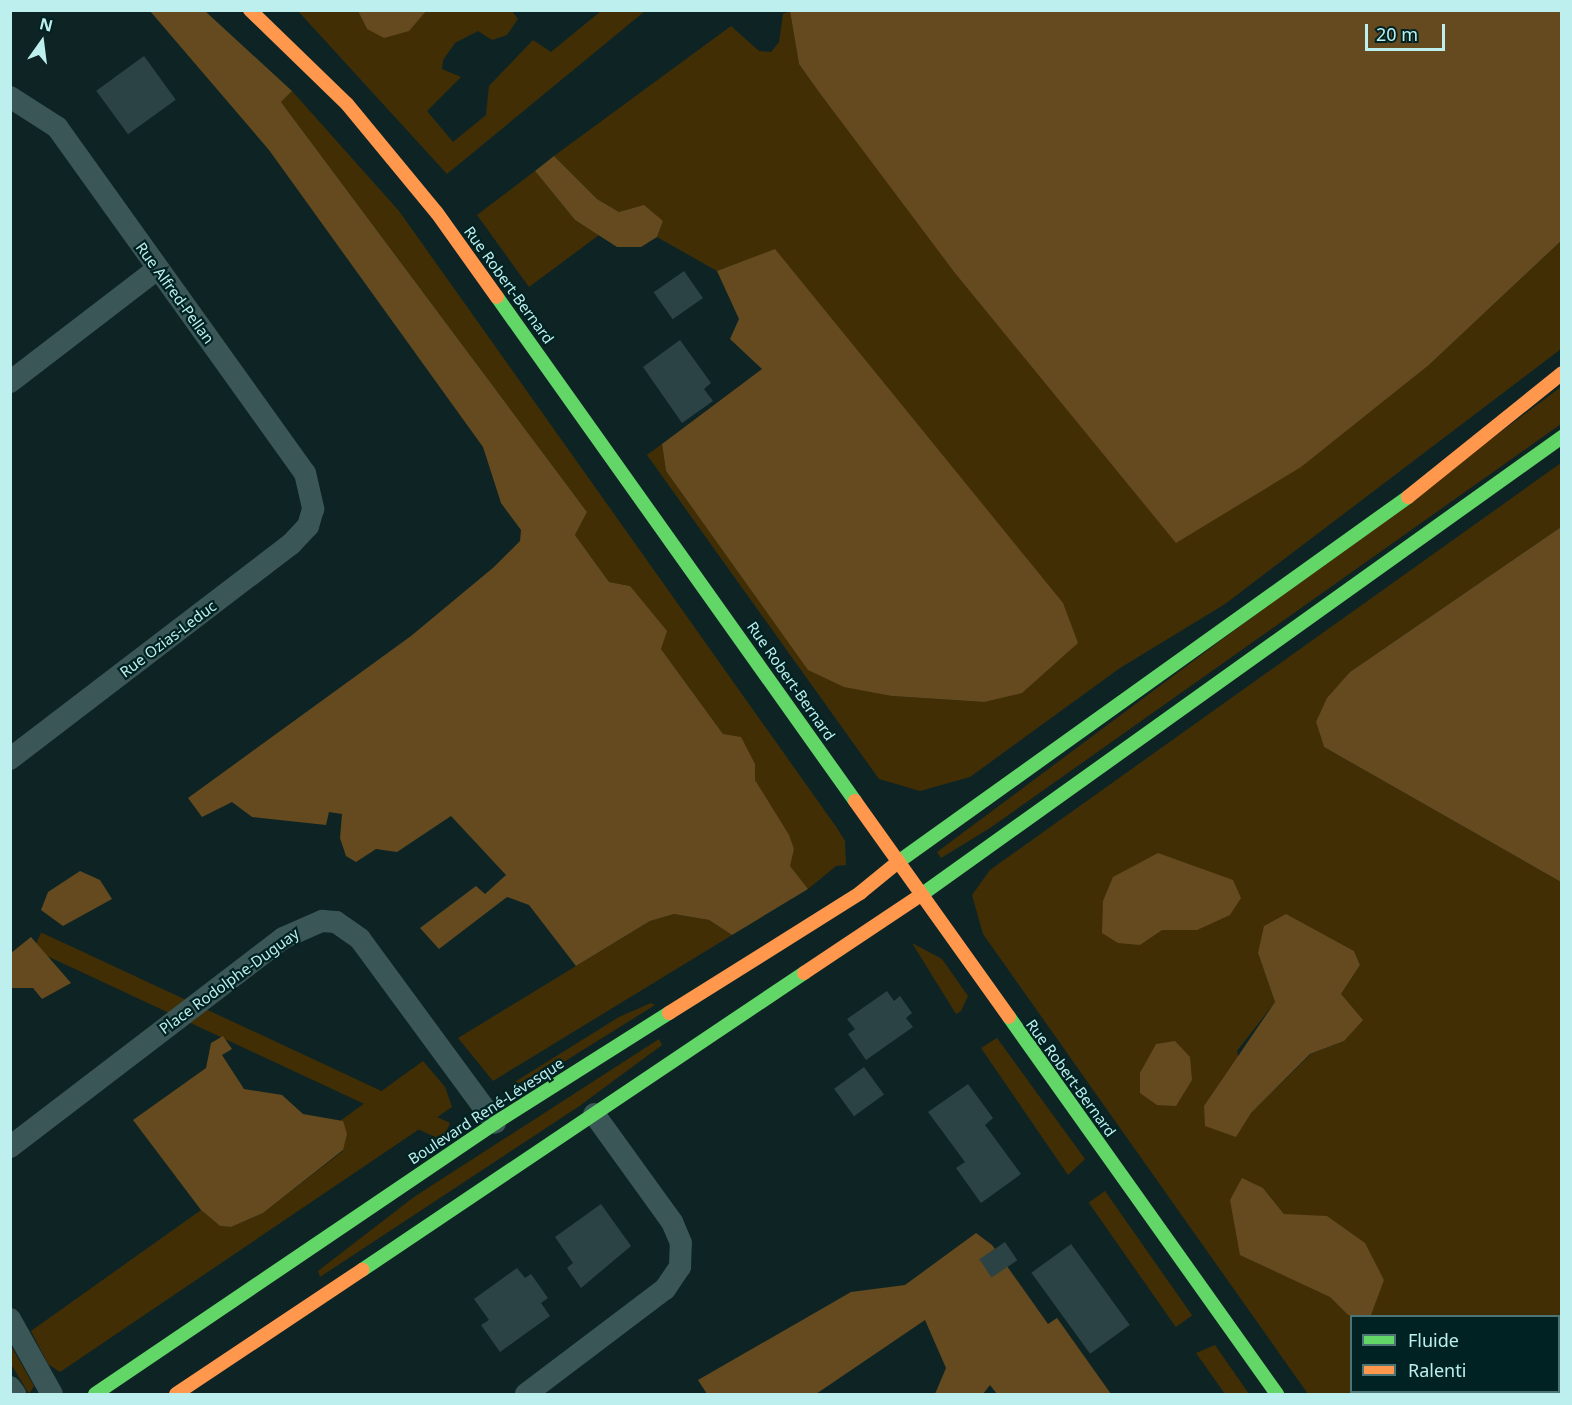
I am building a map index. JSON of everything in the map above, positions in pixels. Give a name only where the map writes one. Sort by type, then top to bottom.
[{"type":"main road","name":"Rue Robert-Bernard","points":[[250,10],[347,105],[432,206],[1277,1395]]},
{"type":"main road","name":"Boulevard René-Lévesque","points":[[95,1395],[495,1123],[860,893],[898,862],[1383,518],[1562,373]]},
{"type":"main road","points":[[176,1395],[921,895],[1562,437]]},
{"type":"street","name":"Rue Alfred-Pellan","points":[[10,97],[57,127],[305,473],[313,509]]},
{"type":"street","points":[[10,382],[157,269]]},
{"type":"street","name":"Rue Ozias-Leduc","points":[[10,759],[291,544],[308,526],[313,509]]},
{"type":"street","name":"Place Rodolphe-Duguay","points":[[10,1147],[283,938],[322,921],[336,922],[360,939],[495,1123]]},
{"type":"street","points":[[526,1395],[665,1289],[680,1267],[681,1243],[672,1222],[594,1114]]},
{"type":"street","points":[[10,1319],[52,1395]]},
{"type":"street","points":[[10,1387],[15,1395]]},
{"type":"shaded area","points":[[427,10],[409,31],[384,38],[367,29],[358,11]]},
{"type":"shaded area","points":[[150,11],[205,11],[292,91],[281,102],[587,512],[575,535],[609,582],[630,586],[667,631],[661,649],[723,734],[741,737],[755,764],[755,780],[789,835],[794,849],[790,866],[808,889],[732,935],[709,920],[674,914],[650,921],[576,966],[529,905],[507,897],[439,949],[420,928],[476,886],[485,894],[506,875],[451,816],[397,852],[376,849],[356,862],[346,856],[340,838],[342,814],[329,812],[326,825],[252,817],[232,802],[202,817],[188,798],[411,636],[494,567],[520,541],[521,530],[501,503],[483,447],[269,150]]},
{"type":"shaded area","points":[[298,11],[358,11],[367,29],[427,11],[512,11],[518,19],[507,35],[492,40],[478,31],[455,43],[443,60],[442,69],[461,77],[427,111],[453,142],[486,115],[489,86],[533,40],[551,52],[601,11],[645,11],[447,174]]},
{"type":"shaded area","points":[[790,11],[799,64],[1020,351],[1430,364],[1561,241],[1561,349],[1225,604],[1120,668],[970,777],[920,791],[879,779],[647,455],[662,444],[666,471],[808,669],[892,696],[984,702],[775,250],[717,271],[657,237],[663,221],[639,208],[619,212],[597,199],[554,156],[731,26],[759,51],[771,52],[779,42],[783,14]]},
{"type":"shaded area","points":[[790,11],[1561,11],[1561,241],[1430,364],[1301,467],[1176,543],[955,273],[819,92],[799,64]]},
{"type":"shaded area","points":[[292,91],[399,211],[837,828],[845,841],[846,865],[836,866],[808,889],[789,866],[794,849],[755,780],[755,764],[723,734],[661,649],[630,586],[609,582],[575,535],[587,512],[281,102]]},
{"type":"shaded area","points":[[554,156],[597,199],[619,212],[644,205],[663,221],[657,237],[641,247],[617,247],[575,220],[535,171]]},
{"type":"shaded area","points":[[535,171],[575,220],[599,235],[529,287],[477,215]]},
{"type":"shaded area","points":[[775,249],[1063,603],[1078,643],[1022,693],[984,702],[892,696],[844,687],[808,670],[666,471],[662,444],[762,369],[730,339],[739,319],[717,271]]},
{"type":"shaded area","points":[[1561,387],[1561,424],[990,828],[941,858],[937,852]]},
{"type":"shaded area","points":[[1561,463],[1561,527],[1350,672],[1316,722],[1324,747],[1561,882],[1561,1394],[1308,1394],[983,934],[972,895],[990,870]],"holes":[[[1286,915],[1354,951],[1360,965],[1341,994],[1344,1041],[1311,1054],[1251,1113],[1237,1051],[1275,1002],[1258,953]],[[1263,1188],[1284,1214],[1348,1315],[1330,1297]]]},
{"type":"shaded area","points":[[1561,527],[1561,882],[1324,747],[1316,722],[1327,698],[1350,672]]},
{"type":"shaded area","points":[[1158,853],[1233,880],[1241,898],[1230,915],[1197,930],[1162,930],[1140,945],[1118,943],[1102,933],[1103,901],[1113,877]]},
{"type":"shaded area","points":[[80,871],[100,880],[112,899],[63,926],[41,910],[48,892]]},
{"type":"shaded area","points":[[674,914],[709,920],[732,935],[493,1081],[458,1038],[650,921]]},
{"type":"shaded area","points":[[1286,914],[1354,951],[1360,965],[1341,994],[1363,1020],[1344,1041],[1310,1054],[1251,1113],[1236,1137],[1205,1126],[1204,1106],[1275,1002],[1258,953],[1264,926]]},
{"type":"shaded area","points":[[41,932],[450,1123],[442,1140],[33,950]]},
{"type":"shaded area","points":[[31,937],[71,983],[42,999],[33,988],[11,988],[11,953]]},
{"type":"shaded area","points":[[912,943],[942,959],[968,996],[961,1011],[956,1014]]},
{"type":"shaded area","points":[[651,1003],[655,1005],[538,1078],[510,1085],[619,1017]]},
{"type":"shaded area","points":[[223,1036],[232,1049],[222,1055],[244,1089],[282,1095],[303,1114],[343,1121],[347,1134],[343,1150],[263,1213],[231,1227],[220,1226],[201,1210],[133,1120],[206,1068],[211,1043]]},
{"type":"shaded area","points":[[997,1038],[1085,1159],[1068,1175],[981,1048]]},
{"type":"shaded area","points":[[659,1039],[662,1045],[578,1107],[320,1277],[318,1271],[414,1197]]},
{"type":"shaded area","points":[[1175,1041],[1190,1057],[1192,1080],[1176,1106],[1157,1105],[1140,1093],[1140,1073],[1156,1044]]},
{"type":"shaded area","points":[[423,1061],[445,1087],[452,1107],[60,1372],[48,1364],[31,1331],[201,1210],[220,1226],[231,1227],[263,1213],[343,1151],[340,1121]]},
{"type":"shaded area","points":[[1242,1178],[1263,1188],[1284,1214],[1327,1216],[1365,1243],[1384,1280],[1371,1315],[1348,1315],[1330,1297],[1240,1255],[1230,1200]]},
{"type":"shaded area","points":[[1105,1191],[1192,1316],[1176,1327],[1089,1202]]},
{"type":"shaded area","points":[[976,1233],[992,1245],[1048,1324],[1057,1318],[1111,1394],[997,1394],[990,1385],[983,1394],[935,1394],[946,1368],[925,1320],[816,1394],[707,1394],[698,1380],[851,1292],[905,1285]]},
{"type":"shaded area","points":[[10,1344],[34,1386],[29,1394],[11,1364]]},
{"type":"shaded area","points":[[1215,1345],[1249,1394],[1225,1394],[1196,1353]]},
{"type":"building","points":[[144,56],[176,100],[128,134],[96,91]]},
{"type":"building","points":[[684,271],[703,298],[673,319],[654,292]]},
{"type":"building","points":[[680,340],[711,383],[704,389],[713,401],[682,423],[643,367]]},
{"type":"building","points":[[887,991],[894,1001],[900,996],[912,1013],[906,1018],[913,1027],[866,1060],[848,1034],[855,1029],[847,1019]]},
{"type":"building","points":[[864,1067],[884,1095],[854,1116],[834,1089]]},
{"type":"building","points":[[968,1084],[993,1118],[985,1125],[1021,1174],[981,1203],[956,1168],[965,1162],[928,1112]]},
{"type":"building","points":[[601,1204],[631,1246],[581,1288],[567,1268],[573,1263],[555,1237]]},
{"type":"building","points":[[1005,1242],[1017,1260],[992,1278],[979,1259]]},
{"type":"building","points":[[1071,1244],[1130,1325],[1090,1354],[1031,1273]]},
{"type":"building","points":[[517,1268],[525,1278],[531,1274],[548,1298],[541,1303],[550,1316],[500,1352],[481,1325],[489,1320],[474,1299]]},
{"type":"traffic: fast","points":[[497,297],[855,801]]},
{"type":"traffic: fast","points":[[921,895],[1562,437]]},
{"type":"traffic: fast","points":[[898,862],[1408,497]]},
{"type":"traffic: fast","points":[[362,1270],[804,973]]},
{"type":"traffic: fast","points":[[95,1394],[495,1123],[669,1013]]},
{"type":"traffic: fast","points":[[1009,1017],[1277,1394]]},
{"type":"traffic: slow","points":[[250,10],[347,104],[437,213],[497,297]]},
{"type":"traffic: slow","points":[[1408,497],[1562,373]]},
{"type":"traffic: slow","points":[[855,801],[1009,1017]]},
{"type":"traffic: slow","points":[[669,1013],[860,893],[898,862]]},
{"type":"traffic: slow","points":[[804,973],[921,895]]},
{"type":"traffic: slow","points":[[176,1394],[362,1270]]}]
